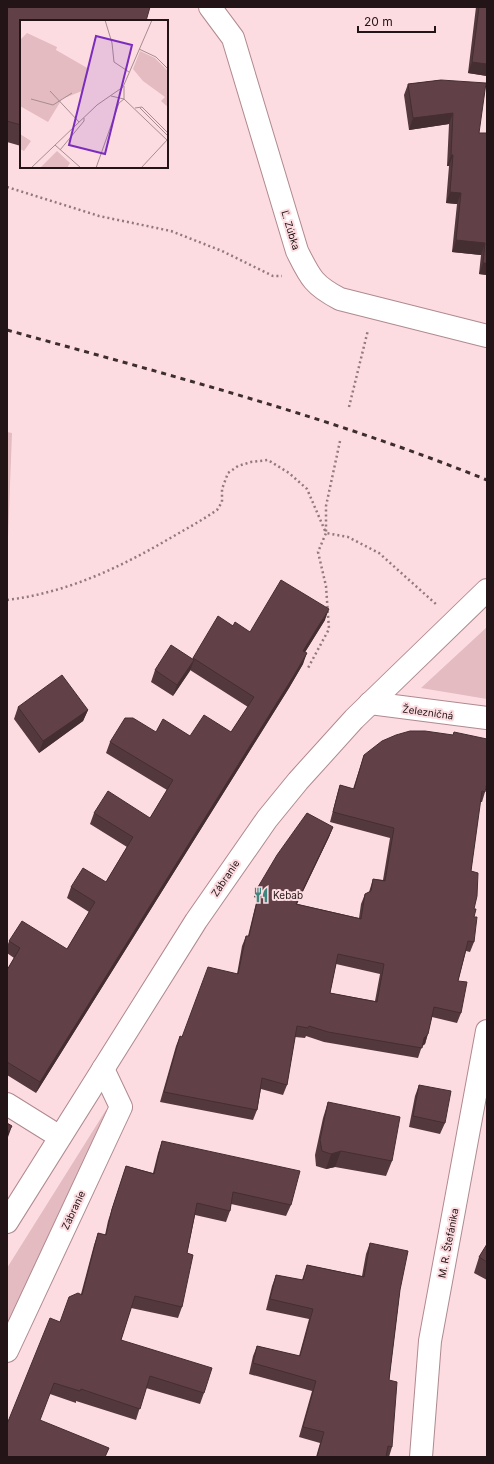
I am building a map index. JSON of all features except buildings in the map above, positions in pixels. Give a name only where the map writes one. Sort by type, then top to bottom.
[{"type":"street","name":"Ľ. Zúbka","points":[[210,7],[233,38],[297,251],[305,267],[321,289],[340,299],[487,336]]},
{"type":"street","name":"Zábranie","points":[[7,1222],[196,921],[236,861],[298,781],[330,744],[370,703],[487,590]]},
{"type":"street","name":"Železničná","points":[[370,703],[487,718]]},
{"type":"street","name":"M. R. Štefánika","points":[[421,1457],[430,1341],[487,1031]]},
{"type":"street","name":"Zábranie","points":[[7,1351],[121,1107],[103,1069]]},
{"type":"street","points":[[7,1104],[60,1137]]},
{"type":"path","points":[[7,187],[99,216],[171,231],[222,251],[273,276],[286,275],[305,267]]},
{"type":"path","points":[[349,407],[373,308]]},
{"type":"path","points":[[308,668],[329,629],[326,586],[318,552],[326,533],[326,506],[340,441]]},
{"type":"path","points":[[7,600],[34,597],[82,581],[133,559],[217,510],[222,502],[222,489],[228,473],[238,466],[251,462],[268,460],[289,473],[307,489],[326,533]]},
{"type":"path","points":[[326,533],[348,537],[380,553],[455,620]]},
{"type":"shaded area","points":[[7,432],[12,433],[7,564]]},
{"type":"shaded area","points":[[487,627],[487,699],[421,688]]},
{"type":"shaded area","points":[[106,1110],[111,1112],[7,1331],[7,1268]]},
{"type":"railway","points":[[7,330],[249,398],[369,436],[487,480]]},
{"type":"place","name":"Kebab","points":[[261,895]]}]
